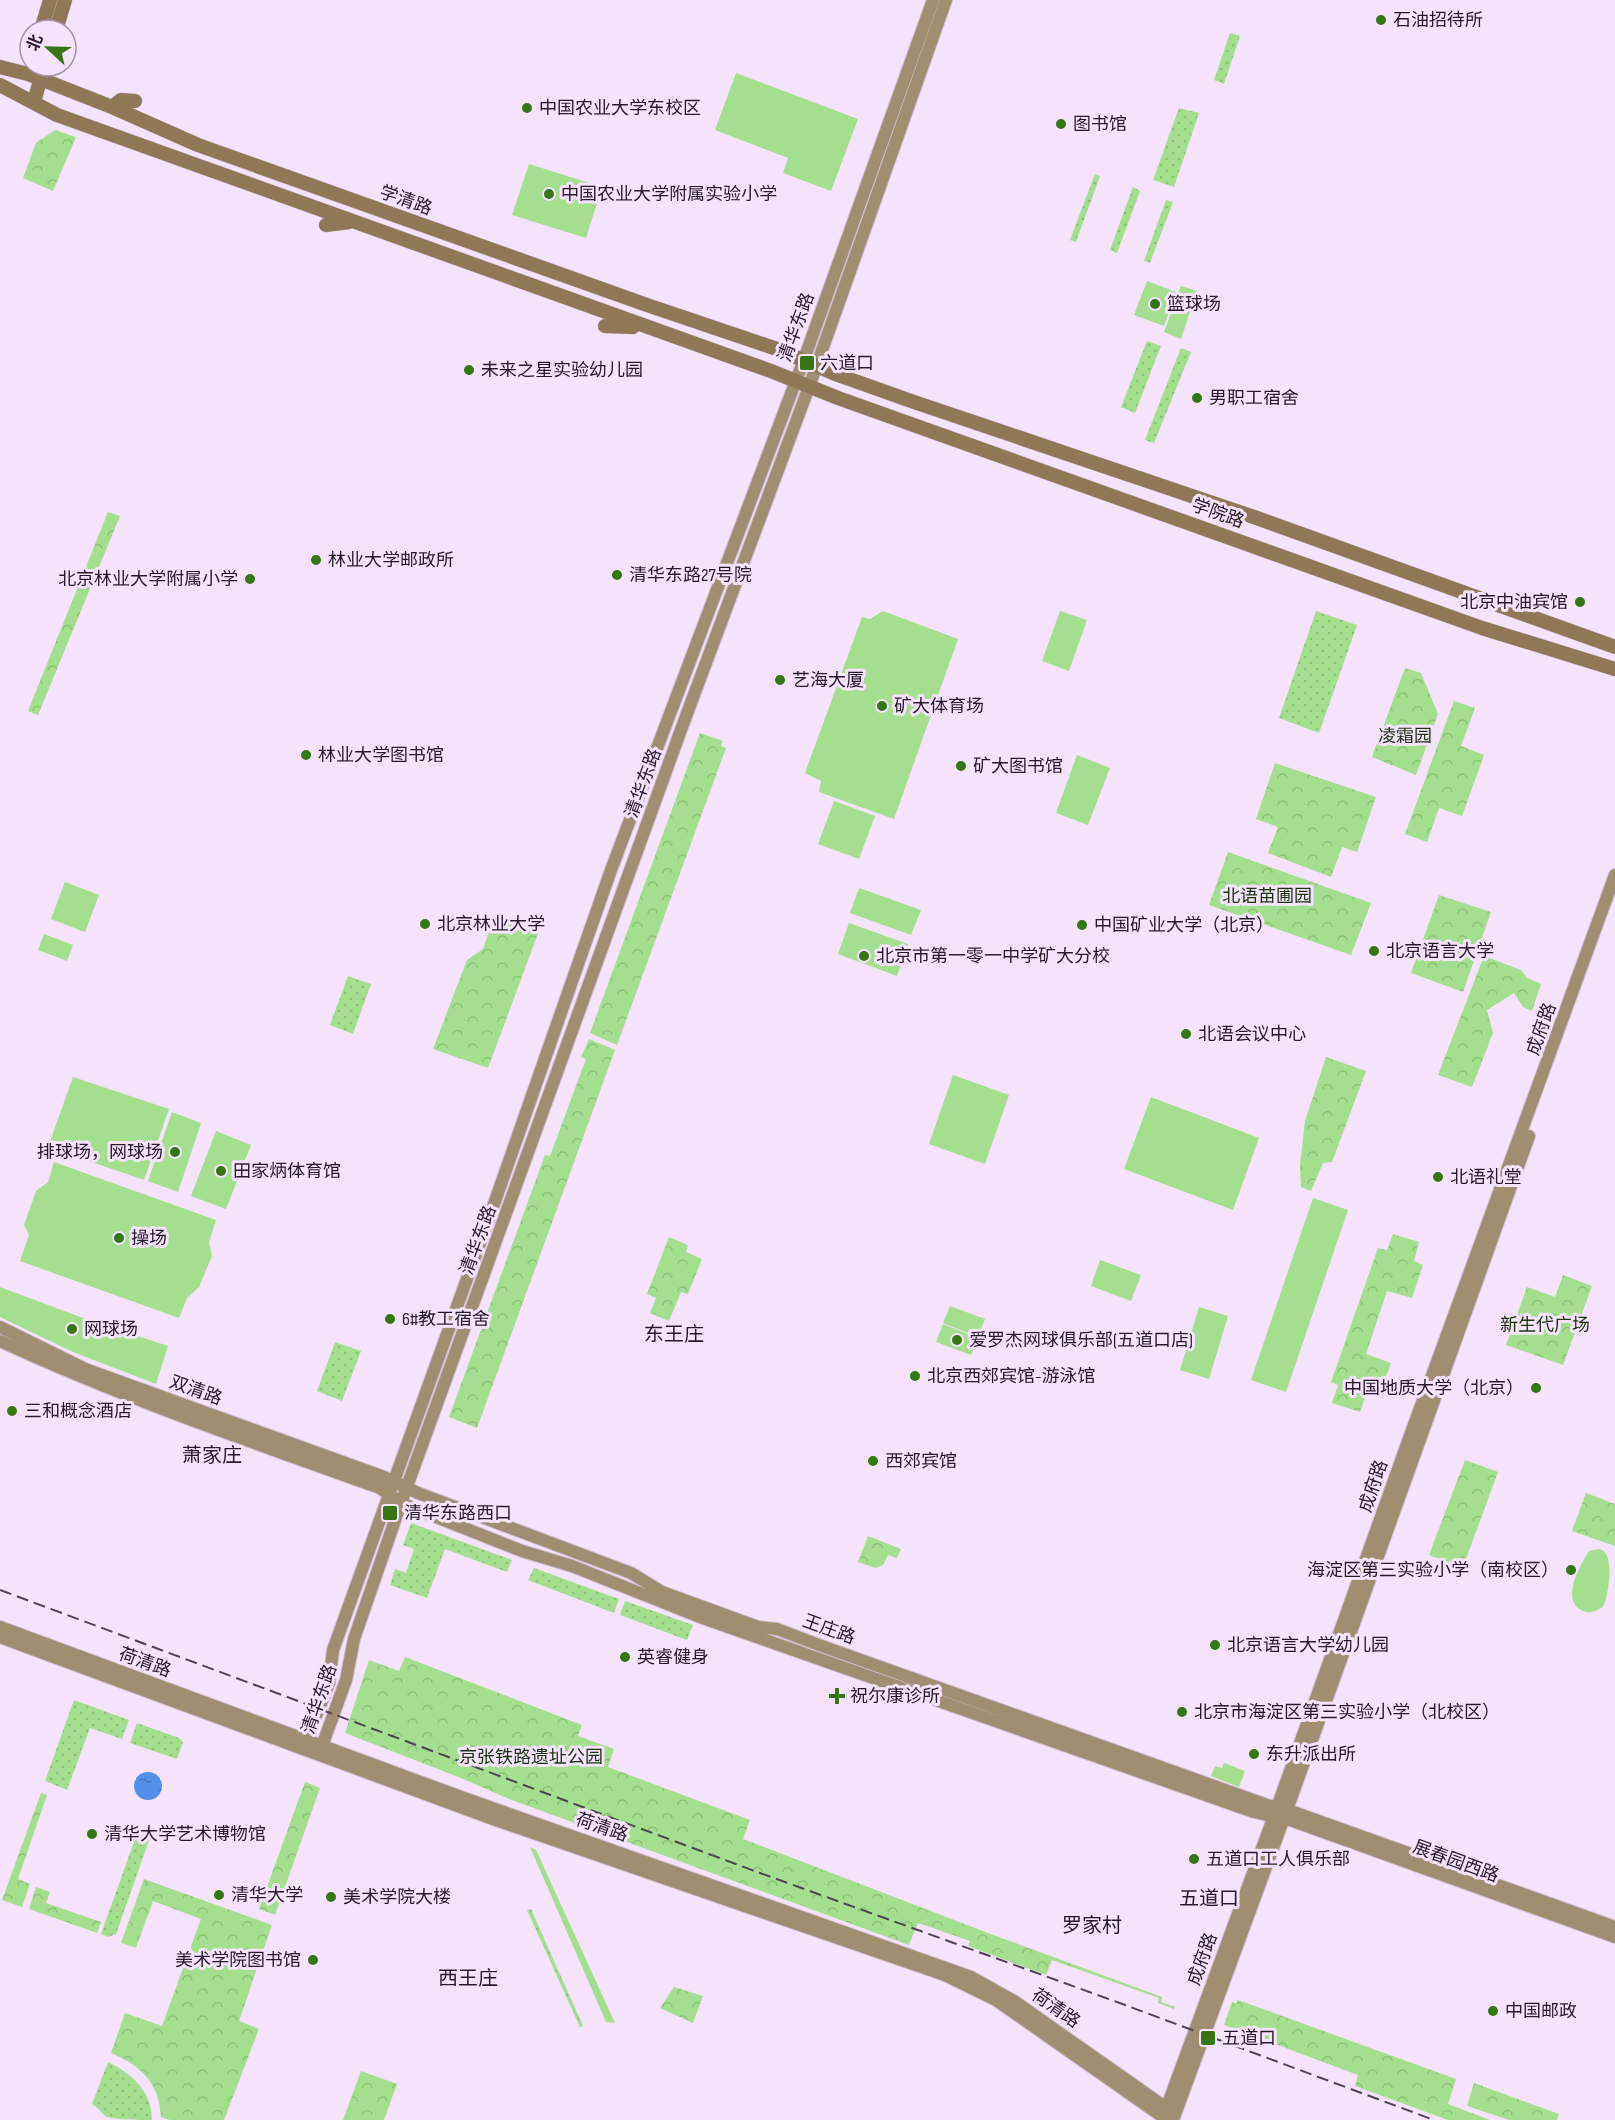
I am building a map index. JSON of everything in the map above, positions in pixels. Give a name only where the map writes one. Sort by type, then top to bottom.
[{"type":"main road","points":[[45,18],[50,0]]},
{"type":"main road","points":[[60,18],[66,0]]},
{"type":"main road","name":"清华东路","points":[[313,1746],[328,1731],[346,1680],[354,1639],[406,1488],[686,716],[810,387],[809,363],[933,0]]},
{"type":"main road","name":"清华东路","points":[[313,1746],[329,1683],[333,1650],[386,1485],[494,1204],[611,870],[678,690],[796,381],[809,363],[946,0]]},
{"type":"main road","name":"学清路","points":[[0,66],[18,68]]},
{"type":"main road","points":[[21,95],[32,78]]},
{"type":"main road","points":[[34,102],[36,78]]},
{"type":"main road","name":"学清路","points":[[51,78],[198,145],[777,349],[809,363]]},
{"type":"main road","points":[[0,85],[57,115],[796,381]]},
{"type":"main road","points":[[112,107],[121,100],[135,101]]},
{"type":"main road","points":[[326,225],[352,222]]},
{"type":"main road","points":[[606,326],[643,326]]},
{"type":"main road","name":"学院路","points":[[809,363],[914,402],[1254,517],[1615,647]]},
{"type":"main road","name":"学院路","points":[[796,381],[1471,624],[1615,669]]},
{"type":"main road","points":[[1092,462],[1116,458]]},
{"type":"main road","points":[[1018,462],[1038,477]]},
{"type":"main road","points":[[1144,468],[1160,485]]},
{"type":"main road","points":[[678,690],[694,695]]},
{"type":"main road","points":[[671,709],[686,716]]},
{"type":"main road","name":"成府路","points":[[1168,2116],[1407,1444],[1615,875]]},
{"type":"main road","name":"成府路","points":[[1278,1811],[1615,900]]},
{"type":"main road","name":"双清路","points":[[0,1327],[85,1369],[386,1485]]},
{"type":"main road","name":"双清路","points":[[0,1341],[62,1370],[109,1388],[386,1485]]},
{"type":"main road","name":"王庄路","points":[[386,1485],[406,1488],[631,1573],[662,1592],[758,1627],[777,1629],[1278,1811]]},
{"type":"main road","name":"王庄路","points":[[386,1485],[401,1503],[522,1551],[573,1566],[700,1617],[1254,1812],[1278,1811]]},
{"type":"main road","name":"荷清路","points":[[0,1627],[313,1746],[517,1828],[960,1982],[996,2000],[1168,2116]]},
{"type":"main road","name":"荷清路","points":[[0,1637],[503,1811],[971,1977],[1014,2001],[1168,2116]]},
{"type":"main road","points":[[328,1731],[329,1738],[334,1742],[486,1800],[503,1811]]},
{"type":"main road","name":"展春园西路","points":[[1278,1811],[1615,1927]]},
{"type":"main road","name":"展春园西路","points":[[1278,1811],[1615,1938]]},
{"type":"green space","points":[[1230,33],[1240,36],[1224,84],[1214,80]]},
{"type":"green space","points":[[736,73],[858,119],[831,191],[783,173],[788,158],[715,130]]},
{"type":"green space","points":[[1179,108],[1199,113],[1174,187],[1153,180]]},
{"type":"green space","points":[[55,130],[76,137],[53,191],[23,178],[36,143]]},
{"type":"green space","points":[[529,164],[602,187],[586,238],[512,215]]},
{"type":"green space","points":[[1095,174],[1100,176],[1076,242],[1070,240]]},
{"type":"green space","points":[[1133,187],[1140,191],[1117,253],[1110,250]]},
{"type":"green space","points":[[1166,200],[1173,202],[1150,263],[1144,261]]},
{"type":"green space","name":"篮球场","points":[[1147,281],[1176,292],[1164,326],[1134,315]]},
{"type":"green space","points":[[1181,286],[1197,291],[1181,339],[1164,332]]},
{"type":"green space","points":[[1147,341],[1161,346],[1135,413],[1121,407]]},
{"type":"green space","points":[[1181,348],[1191,352],[1154,443],[1145,440]]},
{"type":"green space","points":[[108,512],[120,516],[38,715],[28,711]]},
{"type":"green space","name":"矿大体育场","points":[[883,611],[958,639],[894,819],[819,792],[821,781],[805,773],[862,617],[870,619]]},
{"type":"green space","points":[[1060,611],[1087,620],[1069,671],[1042,661]]},
{"type":"green space","points":[[1316,611],[1357,625],[1319,733],[1279,718]]},
{"type":"green space","name":"凌霜园","points":[[1405,668],[1421,673],[1438,714],[1416,775],[1372,757]]},
{"type":"green space","points":[[1454,701],[1475,708],[1461,746],[1484,755],[1462,816],[1439,808],[1427,842],[1405,834]]},
{"type":"green space","points":[[700,733],[723,741],[721,746],[726,748],[617,1045],[590,1033]]},
{"type":"green space","points":[[1077,755],[1110,768],[1088,825],[1056,813]]},
{"type":"green space","points":[[1275,763],[1376,797],[1357,852],[1342,847],[1331,877],[1268,853],[1278,827],[1256,819]]},
{"type":"green space","points":[[834,801],[875,816],[859,859],[818,844]]},
{"type":"green space","name":"北语苗圃园","points":[[1228,852],[1371,903],[1351,955],[1209,905]]},
{"type":"green space","points":[[65,882],[99,895],[85,932],[51,919]]},
{"type":"green space","points":[[859,888],[921,910],[911,935],[850,913]]},
{"type":"green space","points":[[1439,895],[1491,912],[1463,992],[1411,973]]},
{"type":"green space","points":[[495,915],[539,931],[488,1068],[433,1049],[467,960],[483,949]]},
{"type":"green space","points":[[849,923],[908,944],[897,976],[838,954]]},
{"type":"green space","points":[[44,934],[73,945],[67,961],[38,950]]},
{"type":"green space","points":[[1484,956],[1521,970],[1527,978],[1541,984],[1532,1011],[1523,1007],[1514,993],[1487,1010],[1493,1033],[1472,1087],[1438,1075]]},
{"type":"green space","points":[[348,976],[371,984],[353,1034],[330,1025]]},
{"type":"green space","points":[[589,1039],[615,1050],[477,1428],[449,1417],[545,1155],[550,1156],[586,1059],[581,1057]]},
{"type":"green space","points":[[1326,1057],[1366,1071],[1332,1162],[1323,1163],[1311,1191],[1301,1187],[1300,1166],[1305,1121]]},
{"type":"green space","points":[[953,1075],[1009,1095],[985,1164],[929,1144]]},
{"type":"green space","points":[[73,1077],[169,1109],[144,1180],[48,1147]]},
{"type":"green space","points":[[1151,1097],[1259,1138],[1233,1210],[1124,1169]]},
{"type":"green space","name":"排球场，网球场","points":[[172,1112],[201,1123],[178,1192],[148,1181]]},
{"type":"green space","name":"田家炳体育馆","points":[[216,1131],[251,1145],[226,1209],[191,1196]]},
{"type":"green space","name":"操场","points":[[54,1162],[216,1220],[209,1242],[212,1256],[199,1287],[187,1298],[179,1318],[20,1261],[29,1235],[24,1225],[36,1191],[48,1182]]},
{"type":"green space","points":[[1313,1198],[1348,1210],[1286,1392],[1251,1380]]},
{"type":"green space","points":[[1393,1234],[1419,1242],[1414,1261],[1423,1265],[1412,1298],[1387,1291],[1366,1354],[1391,1363],[1378,1398],[1366,1395],[1360,1412],[1332,1403],[1338,1385],[1331,1382],[1378,1248],[1387,1250]]},
{"type":"green space","points":[[669,1237],[688,1245],[686,1252],[702,1259],[688,1294],[681,1292],[669,1321],[650,1313],[656,1298],[647,1294]]},
{"type":"green space","points":[[1100,1260],[1141,1275],[1131,1301],[1091,1286]]},
{"type":"green space","name":"新生代广场","points":[[1563,1275],[1592,1286],[1563,1365],[1506,1345],[1527,1287],[1555,1297]]},
{"type":"green space","name":"网球场","points":[[0,1287],[168,1346],[156,1384],[73,1352],[0,1317]]},
{"type":"green space","name":"爱罗杰网球俱乐部(五道口店)","points":[[950,1306],[985,1319],[978,1337],[943,1323]]},
{"type":"green space","points":[[1199,1307],[1228,1316],[1209,1379],[1180,1370]]},
{"type":"green space","name":"爱罗杰网球俱乐部(五道口店)","points":[[943,1324],[978,1338],[971,1355],[936,1342]]},
{"type":"green space","points":[[335,1342],[361,1351],[342,1401],[317,1391]]},
{"type":"green space","points":[[1465,1460],[1498,1472],[1463,1567],[1429,1555]]},
{"type":"green space","points":[[1586,1493],[1615,1504],[1615,1546],[1572,1531]]},
{"type":"green space","points":[[411,1523],[512,1560],[507,1572],[445,1549],[427,1598],[390,1585],[395,1569],[406,1573],[414,1549],[403,1545]]},
{"type":"green space","points":[[868,1536],[901,1549],[897,1558],[888,1555],[883,1565],[876,1568],[858,1562]]},
{"type":"green space","points":[[1598,1549],[1607,1556],[1609,1563],[1608,1591],[1603,1607],[1587,1612],[1575,1605],[1572,1590],[1577,1573],[1589,1551]]},
{"type":"green space","points":[[534,1568],[619,1599],[614,1613],[528,1580]]},
{"type":"green space","points":[[625,1601],[693,1625],[687,1640],[620,1615]]},
{"type":"green space","name":"京张铁路遗址公园","points":[[405,1657],[582,1725],[578,1736],[614,1749],[608,1767],[750,1820],[743,1839],[1162,1997],[1161,2002],[1175,2007],[1174,2009],[1158,2003],[1159,1998],[1052,1960],[1046,1975],[968,1946],[970,1941],[918,1923],[909,1945],[509,1799],[345,1733],[369,1660],[399,1671]]},
{"type":"green space","points":[[74,1700],[129,1720],[122,1739],[90,1728],[67,1790],[45,1781]]},
{"type":"green space","points":[[137,1723],[179,1738],[183,1742],[177,1759],[130,1743]]},
{"type":"green space","points":[[1224,1763],[1245,1771],[1239,1787],[1211,1776],[1215,1766],[1222,1768]]},
{"type":"green space","points":[[305,1782],[320,1788],[275,1915],[259,1909]]},
{"type":"green space","points":[[41,1793],[47,1795],[18,1879],[30,1884],[22,1907],[2,1900]]},
{"type":"green space","points":[[139,1828],[152,1832],[116,1934],[108,1937],[101,1934]]},
{"type":"green space","points":[[530,1847],[536,1850],[615,2023],[606,2022]]},
{"type":"green space","points":[[144,1879],[272,1925],[239,2021],[259,2029],[224,2120],[170,2120],[161,2117],[157,2094],[146,2077],[131,2064],[111,2053],[125,2013],[162,2026],[201,1919],[153,1901],[136,1948],[121,1943]]},
{"type":"green space","points":[[36,1887],[50,1892],[46,1903],[101,1922],[97,1933],[29,1909]]},
{"type":"green space","points":[[531,1909],[583,2026],[580,2027],[527,1910]]},
{"type":"green space","points":[[674,1987],[703,1996],[693,2023],[660,2008]]},
{"type":"green space","points":[[1238,2000],[1456,2079],[1448,2104],[1490,2120],[1448,2120],[1355,2086],[1358,2075],[1224,2025],[1232,2002],[1236,2004]]},
{"type":"green space","points":[[108,2062],[125,2072],[139,2085],[148,2100],[152,2120],[107,2117],[92,2104]]},
{"type":"green space","points":[[361,2071],[397,2084],[384,2120],[343,2120]]},
{"type":"green space","points":[[1474,2083],[1559,2114],[1557,2120],[1509,2120],[1467,2106]]},
{"type":"water","points":[[148,1772],[158,1776],[162,1786],[158,1796],[148,1800],[138,1796],[134,1786],[138,1776]]},
{"type":"railway","points":[[0,1590],[760,1873],[1434,2120]]},
{"type":"place","name":"石油招待所","points":[[1381,20]]},
{"type":"place","name":"中国农业大学东校区","points":[[527,108]]},
{"type":"place","name":"图书馆","points":[[1061,124]]},
{"type":"place","name":"中国农业大学附属实验小学","points":[[549,194]]},
{"type":"place","name":"篮球场","points":[[1155,304]]},
{"type":"place","name":"六道口","points":[[807,363]]},
{"type":"place","name":"未来之星实验幼儿园","points":[[469,370]]},
{"type":"place","name":"男职工宿舍","points":[[1197,398]]},
{"type":"place","name":"林业大学邮政所","points":[[316,560]]},
{"type":"place","name":"清华东路27号院","points":[[617,575]]},
{"type":"place","name":"北京林业大学附属小学","points":[[250,579]]},
{"type":"place","name":"北京中油宾馆","points":[[1580,602]]},
{"type":"place","name":"艺海大厦","points":[[780,680]]},
{"type":"place","name":"矿大体育场","points":[[882,706]]},
{"type":"place","name":"林业大学图书馆","points":[[306,755]]},
{"type":"place","name":"矿大图书馆","points":[[961,766]]},
{"type":"place","name":"北京林业大学","points":[[425,924]]},
{"type":"place","name":"中国矿业大学（北京）","points":[[1082,925]]},
{"type":"place","name":"北京语言大学","points":[[1374,951]]},
{"type":"place","name":"北京市第一零一中学矿大分校","points":[[864,956]]},
{"type":"place","name":"北语会议中心","points":[[1186,1034]]},
{"type":"place","name":"排球场，网球场","points":[[175,1152]]},
{"type":"place","name":"田家炳体育馆","points":[[221,1171]]},
{"type":"place","name":"北语礼堂","points":[[1438,1177]]},
{"type":"place","name":"操场","points":[[119,1238]]},
{"type":"place","name":"6#教工宿舍","points":[[390,1319]]},
{"type":"place","name":"网球场","points":[[72,1329]]},
{"type":"place","name":"爱罗杰网球俱乐部(五道口店)","points":[[957,1340]]},
{"type":"place","name":"北京西郊宾馆-游泳馆","points":[[915,1376]]},
{"type":"place","name":"中国地质大学（北京）","points":[[1536,1388]]},
{"type":"place","name":"三和概念酒店","points":[[12,1411]]},
{"type":"place","name":"西郊宾馆","points":[[873,1461]]},
{"type":"place","name":"清华东路西口","points":[[390,1513]]},
{"type":"place","name":"海淀区第三实验小学（南校区）","points":[[1571,1570]]},
{"type":"place","name":"北京语言大学幼儿园","points":[[1215,1645]]},
{"type":"place","name":"英睿健身","points":[[625,1657]]},
{"type":"place","name":"祝尔康诊所","points":[[837,1696]]},
{"type":"place","name":"北京市海淀区第三实验小学（北校区）","points":[[1182,1712]]},
{"type":"place","name":"东升派出所","points":[[1254,1754]]},
{"type":"place","name":"清华大学艺术博物馆","points":[[92,1834]]},
{"type":"place","name":"五道口工人俱乐部","points":[[1194,1859]]},
{"type":"place","name":"清华大学","points":[[219,1895]]},
{"type":"place","name":"美术学院大楼","points":[[331,1897]]},
{"type":"place","name":"美术学院图书馆","points":[[313,1960]]},
{"type":"place","name":"中国邮政","points":[[1493,2011]]},
{"type":"place","name":"五道口","points":[[1208,2038]]},
{"type":"district","name":"东王庄","points":[[674,1334]]},
{"type":"district","name":"萧家庄","points":[[212,1455]]},
{"type":"district","name":"五道口","points":[[1209,1898]]},
{"type":"district","name":"罗家村","points":[[1092,1925]]},
{"type":"district","name":"西王庄","points":[[468,1978]]}]
